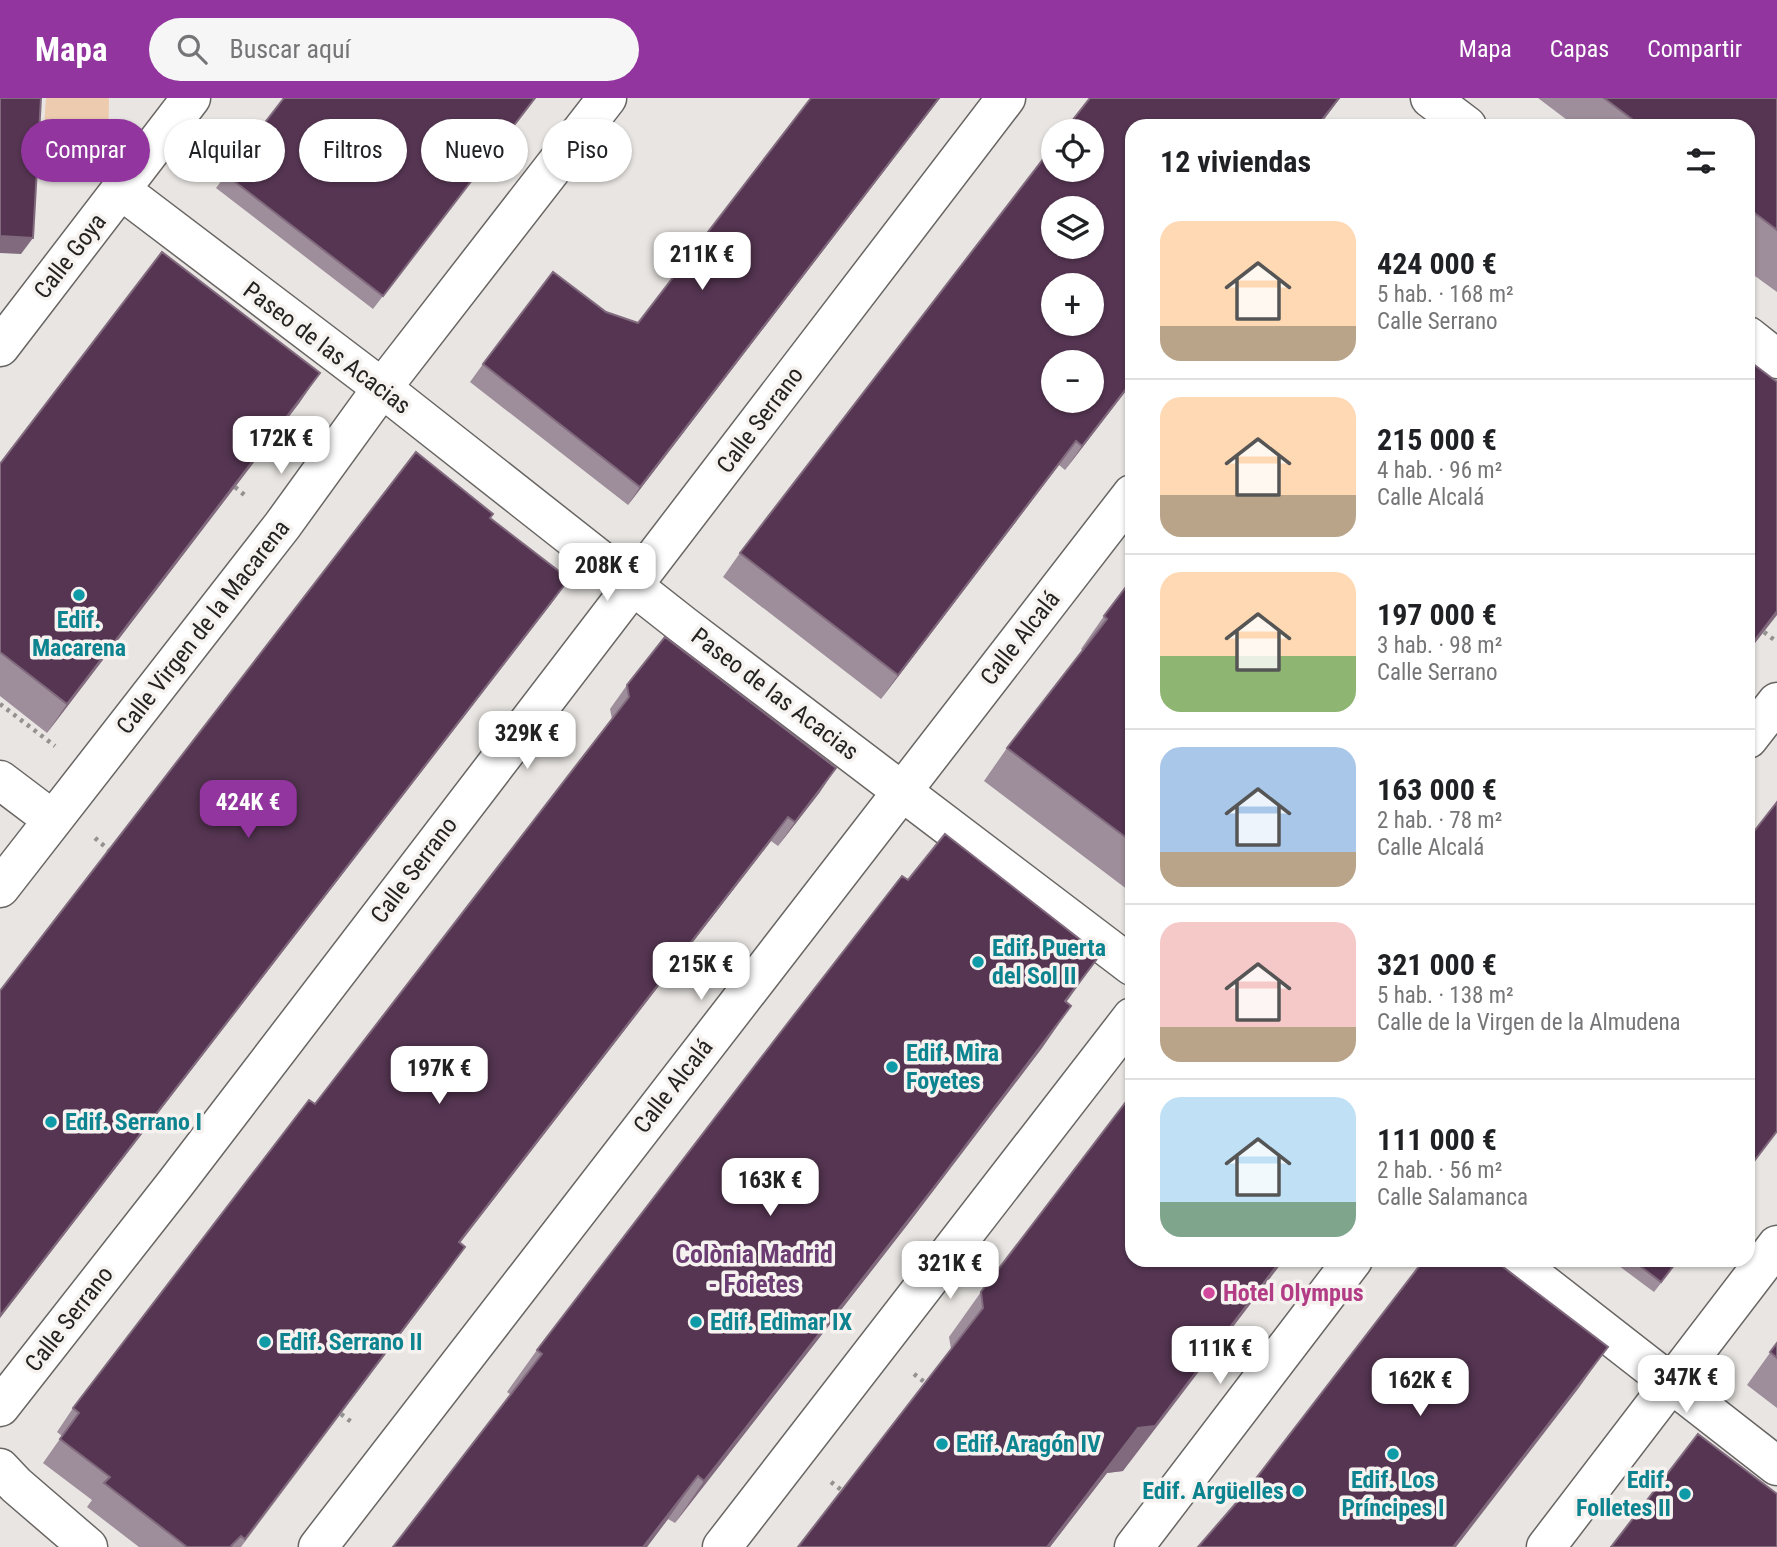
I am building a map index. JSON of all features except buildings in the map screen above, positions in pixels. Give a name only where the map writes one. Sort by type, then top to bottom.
[{"type":"street","name":"Calle Goya","points":[[0,347],[191,98]]},
{"type":"street","name":"Calle Virgen de la Macarena","points":[[0,888],[282,526],[382,388],[607,98]]},
{"type":"street","name":"Calle Serrano","points":[[0,1407],[175,1184],[1006,98]]},
{"type":"street","points":[[1431,106],[1454,119]]},
{"type":"street","name":"Paseo de las Acacias","points":[[121,190],[382,388],[633,586],[1125,960]]},
{"type":"street","points":[[0,296],[40,295]]},
{"type":"street","points":[[1755,342],[1777,359]]},
{"type":"street","name":"Calle Alcalá","points":[[318,1547],[1125,503]]},
{"type":"street","points":[[1755,730],[1777,702]]},
{"type":"street","points":[[0,780],[52,820]]},
{"type":"street","points":[[722,1547],[1125,1026]]},
{"type":"street","points":[[1546,1547],[1777,1245]]},
{"type":"street","points":[[1134,1547],[1348,1267]]},
{"type":"street","points":[[1522,1267],[1777,1466]]},
{"type":"street","points":[[0,1468],[88,1547]]},
{"type":"path","points":[[1765,632],[1777,642]]},
{"type":"path","points":[[0,704],[90,772]]},
{"type":"shaded area","points":[[46,98],[109,98],[109,119],[45,119]]},
{"type":"place","name":"Edif. Macarena","points":[[79,595]]},
{"type":"place","name":"Edif. Puerta del Sol II","points":[[978,962]]},
{"type":"place","name":"Edif. Mira Foyetes","points":[[892,1067]]},
{"type":"place","name":"Edif. Serrano I","points":[[51,1122]]},
{"type":"place","name":"Hotel Olympus","points":[[1209,1293]]},
{"type":"place","name":"Edif. Edimar IX","points":[[696,1322]]},
{"type":"place","name":"Edif. Serrano II","points":[[265,1342]]},
{"type":"place","name":"Edif. Aragón IV","points":[[942,1444]]},
{"type":"place","name":"Edif. Los Príncipes I","points":[[1393,1454]]},
{"type":"place","name":"Edif. Argüelles","points":[[1298,1491]]},
{"type":"place","name":"Edif. Folletes II","points":[[1685,1494]]},
{"type":"district","name":"Colònia Madrid - Foietes","points":[[754,1269]]}]
